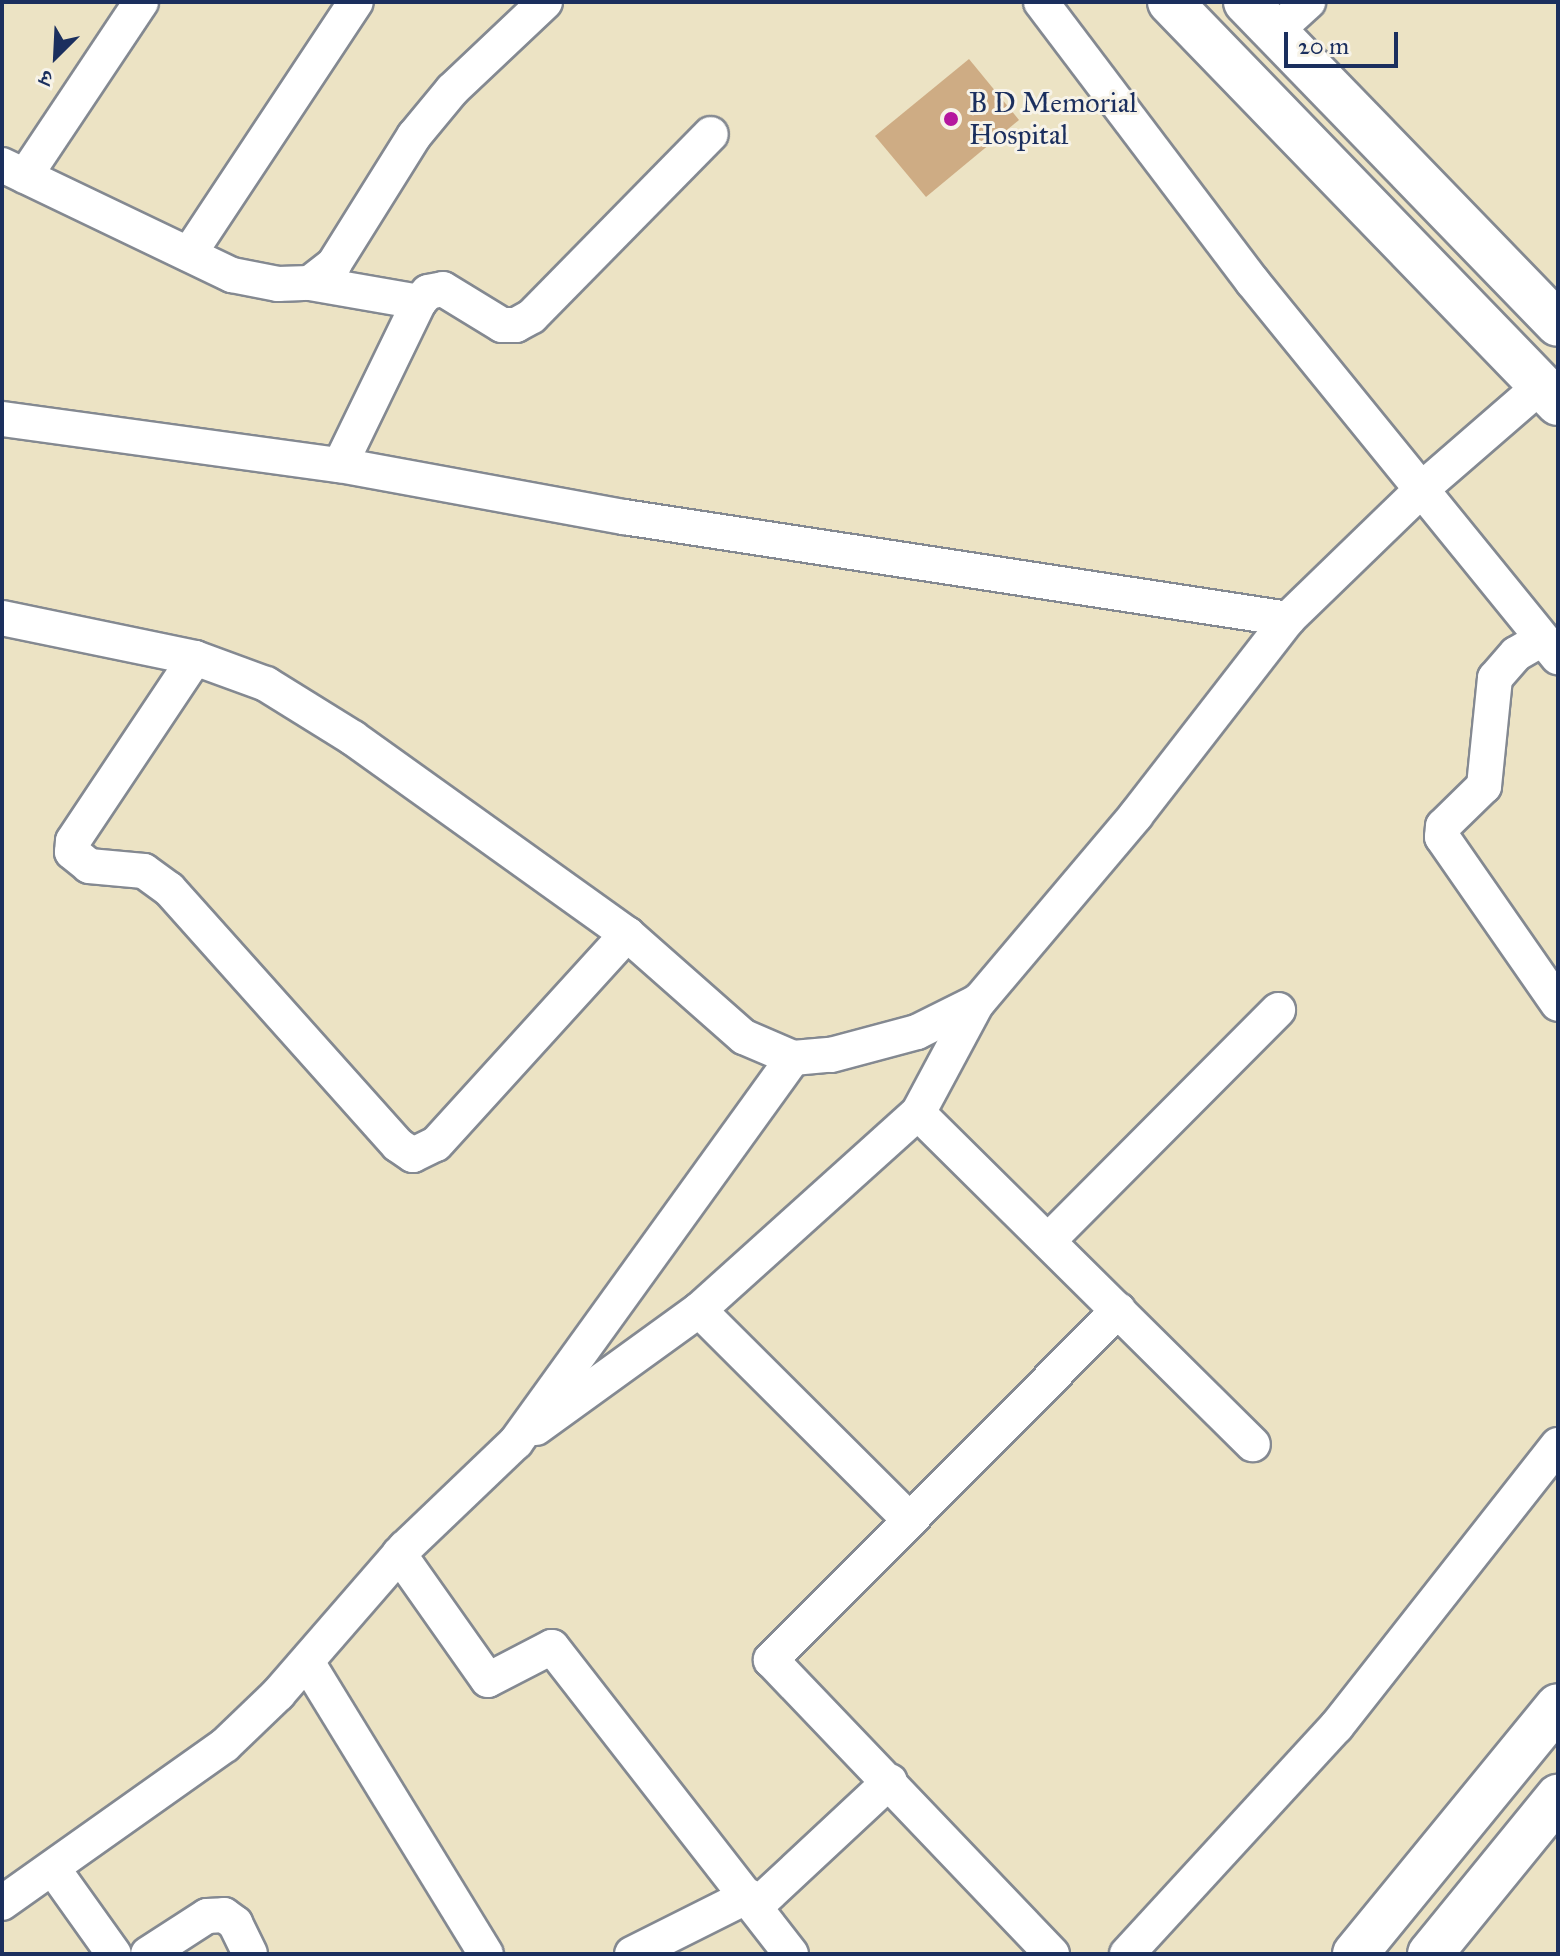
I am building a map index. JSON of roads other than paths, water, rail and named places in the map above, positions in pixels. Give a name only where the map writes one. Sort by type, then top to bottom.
[{"type":"main road","points":[[1170,2],[1550,393]]},
{"type":"main road","points":[[1260,17],[1558,324]]},
{"type":"main road","points":[[1355,1954],[1558,1706]]},
{"type":"main road","points":[[1430,1954],[1558,1797]]},
{"type":"street","points":[[141,2],[13,170],[232,275],[278,284],[310,283],[419,302]]},
{"type":"street","points":[[189,254],[356,2]]},
{"type":"street","points":[[310,283],[334,264],[414,136],[452,90],[545,2]]},
{"type":"street","points":[[1041,2],[1252,281],[1424,487],[1550,648],[1516,654],[1495,678],[1484,786],[1443,826],[1442,837],[1558,1004]]},
{"type":"street","points":[[1260,17],[1308,2]]},
{"type":"street","points":[[340,465],[419,302],[428,292],[443,289],[502,325],[516,325],[532,316],[711,134]]},
{"type":"street","points":[[2,1903],[54,1870],[225,1745],[307,1662],[399,1554],[516,1442],[699,1310],[918,1113],[979,1001],[1136,815],[1288,619],[1424,487],[1550,393]]},
{"type":"street","points":[[2,419],[340,465],[640,520],[1288,619]]},
{"type":"street","points":[[2,618],[195,658],[266,684],[353,738],[627,934],[744,1037],[793,1058],[831,1055],[917,1032],[979,1001]]},
{"type":"street","points":[[195,658],[73,841],[72,852],[89,866],[144,871],[169,889],[398,1145],[413,1155],[436,1144],[627,934]]},
{"type":"street","points":[[1048,1241],[1278,1010]]},
{"type":"street","points":[[516,1442],[793,1058]]},
{"type":"street","points":[[918,1113],[1253,1444]]},
{"type":"street","points":[[699,1310],[910,1520]]},
{"type":"street","points":[[1052,1954],[890,1781],[771,1660],[1118,1310]]},
{"type":"street","points":[[1127,1954],[1336,1727],[1558,1445]]},
{"type":"street","points":[[399,1554],[488,1680],[552,1647],[791,1954]]},
{"type":"street","points":[[307,1662],[486,1954]]},
{"type":"street","points":[[632,1954],[752,1901],[890,1781]]},
{"type":"street","points":[[54,1870],[114,1954]]},
{"type":"street","points":[[148,1954],[207,1916],[224,1915],[235,1923],[250,1954]]},
{"type":"place","name":"B D Memorial Hospital","points":[[951,119]]}]
